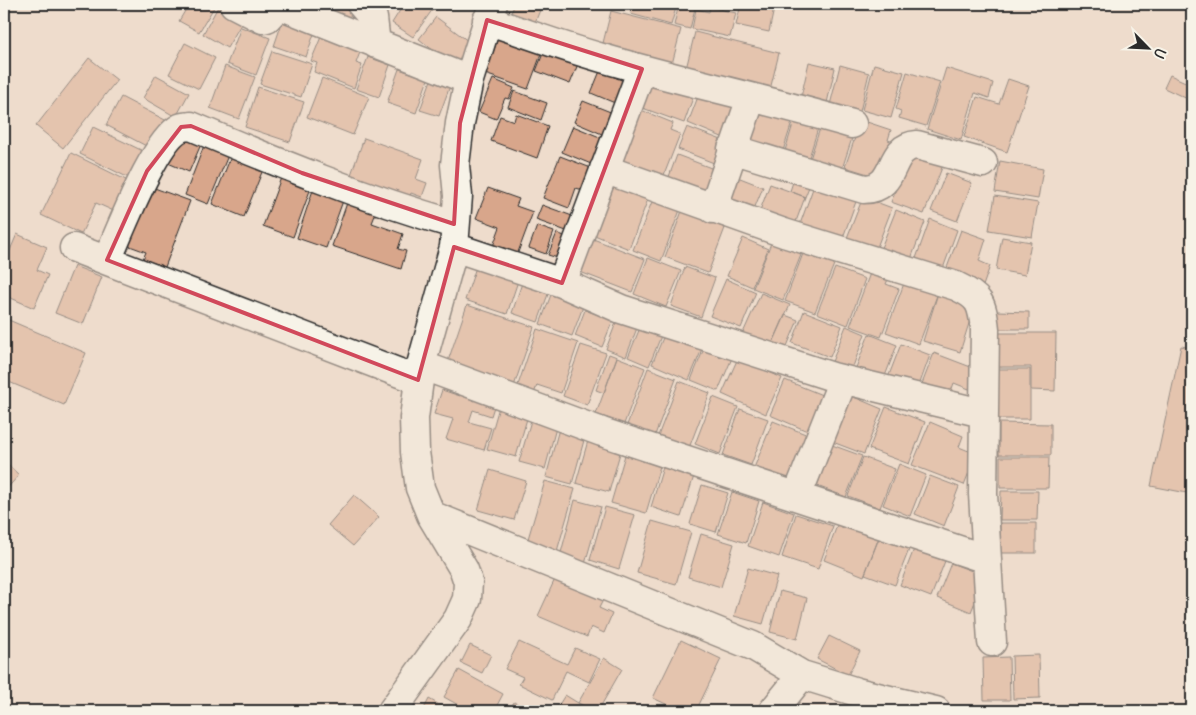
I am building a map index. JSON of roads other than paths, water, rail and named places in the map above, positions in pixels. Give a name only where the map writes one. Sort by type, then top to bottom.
[{"type":"street","points":[[234,4],[255,17],[263,19],[279,5],[469,80]]},
{"type":"street","points":[[361,4],[373,18],[376,44]]},
{"type":"street","points":[[392,711],[458,619],[467,599],[468,582],[464,570],[431,515],[420,488],[415,452],[414,418],[419,372],[454,235],[458,196],[455,165],[460,123],[469,80],[490,12],[642,69],[751,98],[789,105],[852,124]]},
{"type":"street","points":[[562,283],[642,69]]},
{"type":"street","points":[[713,208],[751,98]]},
{"type":"street","points":[[107,260],[147,171],[171,135],[181,127],[192,126],[302,173],[405,210],[454,235],[621,309],[843,380],[982,413]]},
{"type":"street","points":[[732,149],[864,189],[876,189],[883,184],[901,150],[908,145],[917,145],[983,162]]},
{"type":"street","points":[[604,169],[713,208],[956,286],[978,298],[985,329],[982,413],[986,559],[992,642]]},
{"type":"street","points":[[74,248],[419,372],[986,559]]},
{"type":"street","points":[[797,496],[843,380]]},
{"type":"street","points":[[431,515],[753,646],[802,675],[857,692],[936,711]]},
{"type":"street","points":[[773,711],[802,675]]}]
